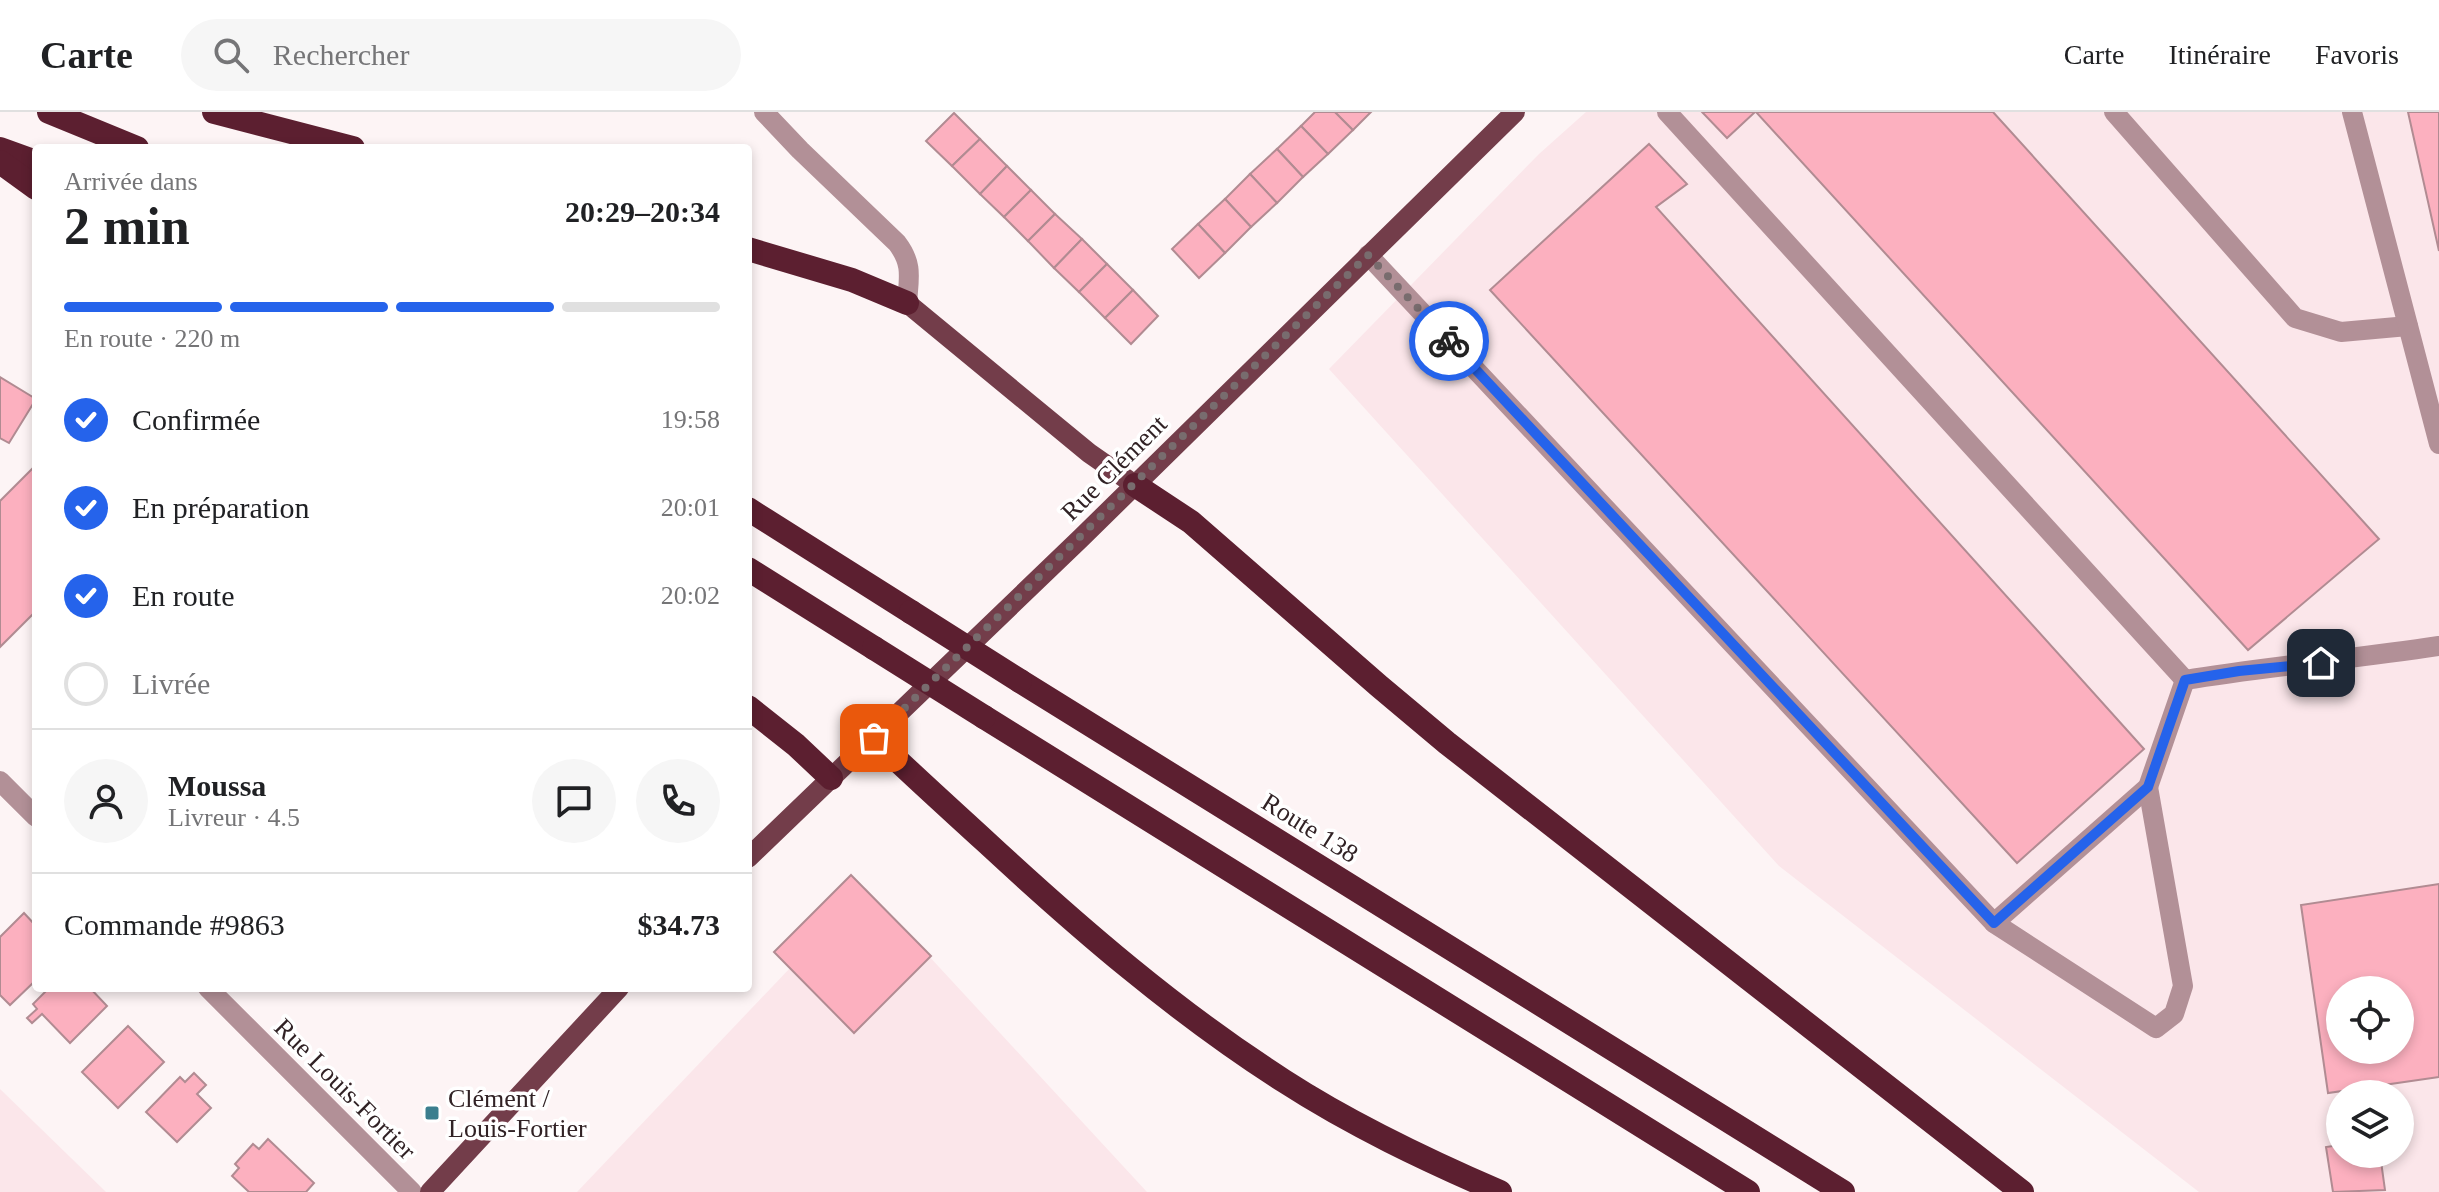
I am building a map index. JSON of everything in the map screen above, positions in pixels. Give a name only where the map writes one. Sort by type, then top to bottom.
[{"type":"highway","points":[[49,112],[127,144]]},
{"type":"highway","points":[[214,112],[338,144]]},
{"type":"highway","points":[[0,149],[32,161]]},
{"type":"highway","points":[[0,162],[32,185]]},
{"type":"highway","points":[[752,250],[852,280],[907,303]]},
{"type":"highway","points":[[1135,485],[1191,522],[1447,743],[2022,1192]]},
{"type":"highway","name":"Route 138","points":[[752,512],[1843,1192]]},
{"type":"highway","points":[[752,572],[1748,1192]]},
{"type":"highway","points":[[752,710],[831,778]]},
{"type":"highway","points":[[874,738],[1100,944],[1201,1024],[1334,1111],[1381,1137],[1500,1192]]},
{"type":"main road","name":"Rue Clément","points":[[752,854],[1135,485],[1515,112]]},
{"type":"main road","points":[[907,303],[1089,453],[1135,485]]},
{"type":"main road","points":[[430,1192],[615,992]]},
{"type":"street","points":[[764,112],[907,256],[910,269],[907,303]]},
{"type":"street","points":[[1667,112],[2185,680]]},
{"type":"street","points":[[2114,112],[2295,318],[2341,332],[2408,326]]},
{"type":"street","points":[[2352,112],[2439,444]]},
{"type":"street","points":[[1368,255],[1994,923],[2156,1028],[2174,1014],[2183,986],[2148,787],[2185,680]]},
{"type":"street","points":[[2185,680],[2439,646]]},
{"type":"street","points":[[0,781],[32,813]]},
{"type":"street","points":[[1994,923],[2148,787]]},
{"type":"street","name":"Rue Louis-Fortier","points":[[212,992],[412,1192]]},
{"type":"shaded area","points":[[1586,112],[2439,112],[2439,1192],[2199,1192],[1779,866],[1329,369],[1539,154]]},
{"type":"shaded area","points":[[866,888],[1147,1192],[577,1192]]},
{"type":"shaded area","points":[[0,1089],[106,1192],[0,1192]]},
{"type":"building","points":[[1315,112],[1335,112],[1353,130],[1328,154],[1301,126]]},
{"type":"building","points":[[1335,112],[1371,112],[1353,130]]},
{"type":"building","points":[[1702,112],[1755,112],[1727,138]]},
{"type":"building","points":[[1756,112],[1993,112],[2379,539],[2248,650]]},
{"type":"building","points":[[2408,112],[2439,112],[2439,251]]},
{"type":"building","points":[[954,113],[980,139],[952,166],[926,141]]},
{"type":"building","points":[[1301,126],[1328,154],[1303,177],[1277,149]]},
{"type":"building","points":[[980,139],[1007,166],[980,194],[952,166]]},
{"type":"building","points":[[1649,144],[1687,184],[1656,207],[2144,749],[2017,863],[1490,290]]},
{"type":"building","points":[[1277,149],[1303,177],[1277,203],[1250,174]]},
{"type":"building","points":[[1007,166],[1031,190],[1004,217],[980,194]]},
{"type":"building","points":[[1250,174],[1277,203],[1251,227],[1225,199]]},
{"type":"building","points":[[1031,190],[1055,214],[1028,241],[1004,217]]},
{"type":"building","points":[[1225,199],[1251,227],[1225,253],[1198,224]]},
{"type":"building","points":[[1055,214],[1082,239],[1054,268],[1028,241]]},
{"type":"building","points":[[1198,224],[1225,253],[1199,278],[1172,249]]},
{"type":"building","points":[[1082,239],[1107,264],[1079,292],[1054,268]]},
{"type":"building","points":[[1107,264],[1133,290],[1105,318],[1079,292]]},
{"type":"building","points":[[1133,290],[1158,316],[1131,344],[1105,318]]},
{"type":"building","points":[[0,377],[32,397],[32,406],[9,443],[0,438]]},
{"type":"building","points":[[32,469],[32,615],[0,647],[0,501]]},
{"type":"building","points":[[851,875],[931,956],[854,1033],[774,952]]},
{"type":"building","points":[[2439,884],[2439,1077],[2414,1081],[2326,1080],[2301,905]]},
{"type":"building","points":[[24,913],[32,922],[32,984],[10,1005],[0,995],[0,937]]},
{"type":"building","points":[[45,992],[94,992],[107,1006],[70,1043],[42,1014],[32,1023],[27,1018],[37,1009],[33,1004]]},
{"type":"building","points":[[128,1026],[164,1062],[118,1108],[82,1072]]},
{"type":"building","points":[[194,1073],[206,1085],[197,1094],[211,1108],[177,1142],[146,1112],[180,1077],[185,1082]]},
{"type":"building","points":[[268,1139],[314,1183],[306,1192],[249,1192],[232,1176],[239,1168],[235,1164],[253,1144],[259,1149]]},
{"type":"building","points":[[2329,1168],[2382,1168],[2385,1190],[2333,1192]]},
{"type":"way so far","points":[[874,738],[1368,255],[1449,341]]},
{"type":"place","name":"Clément / Louis-Fortier","points":[[432,1113]]},
{"type":"route","points":[[1449,341],[1994,923],[2148,787],[2185,680],[2321,663]]}]
